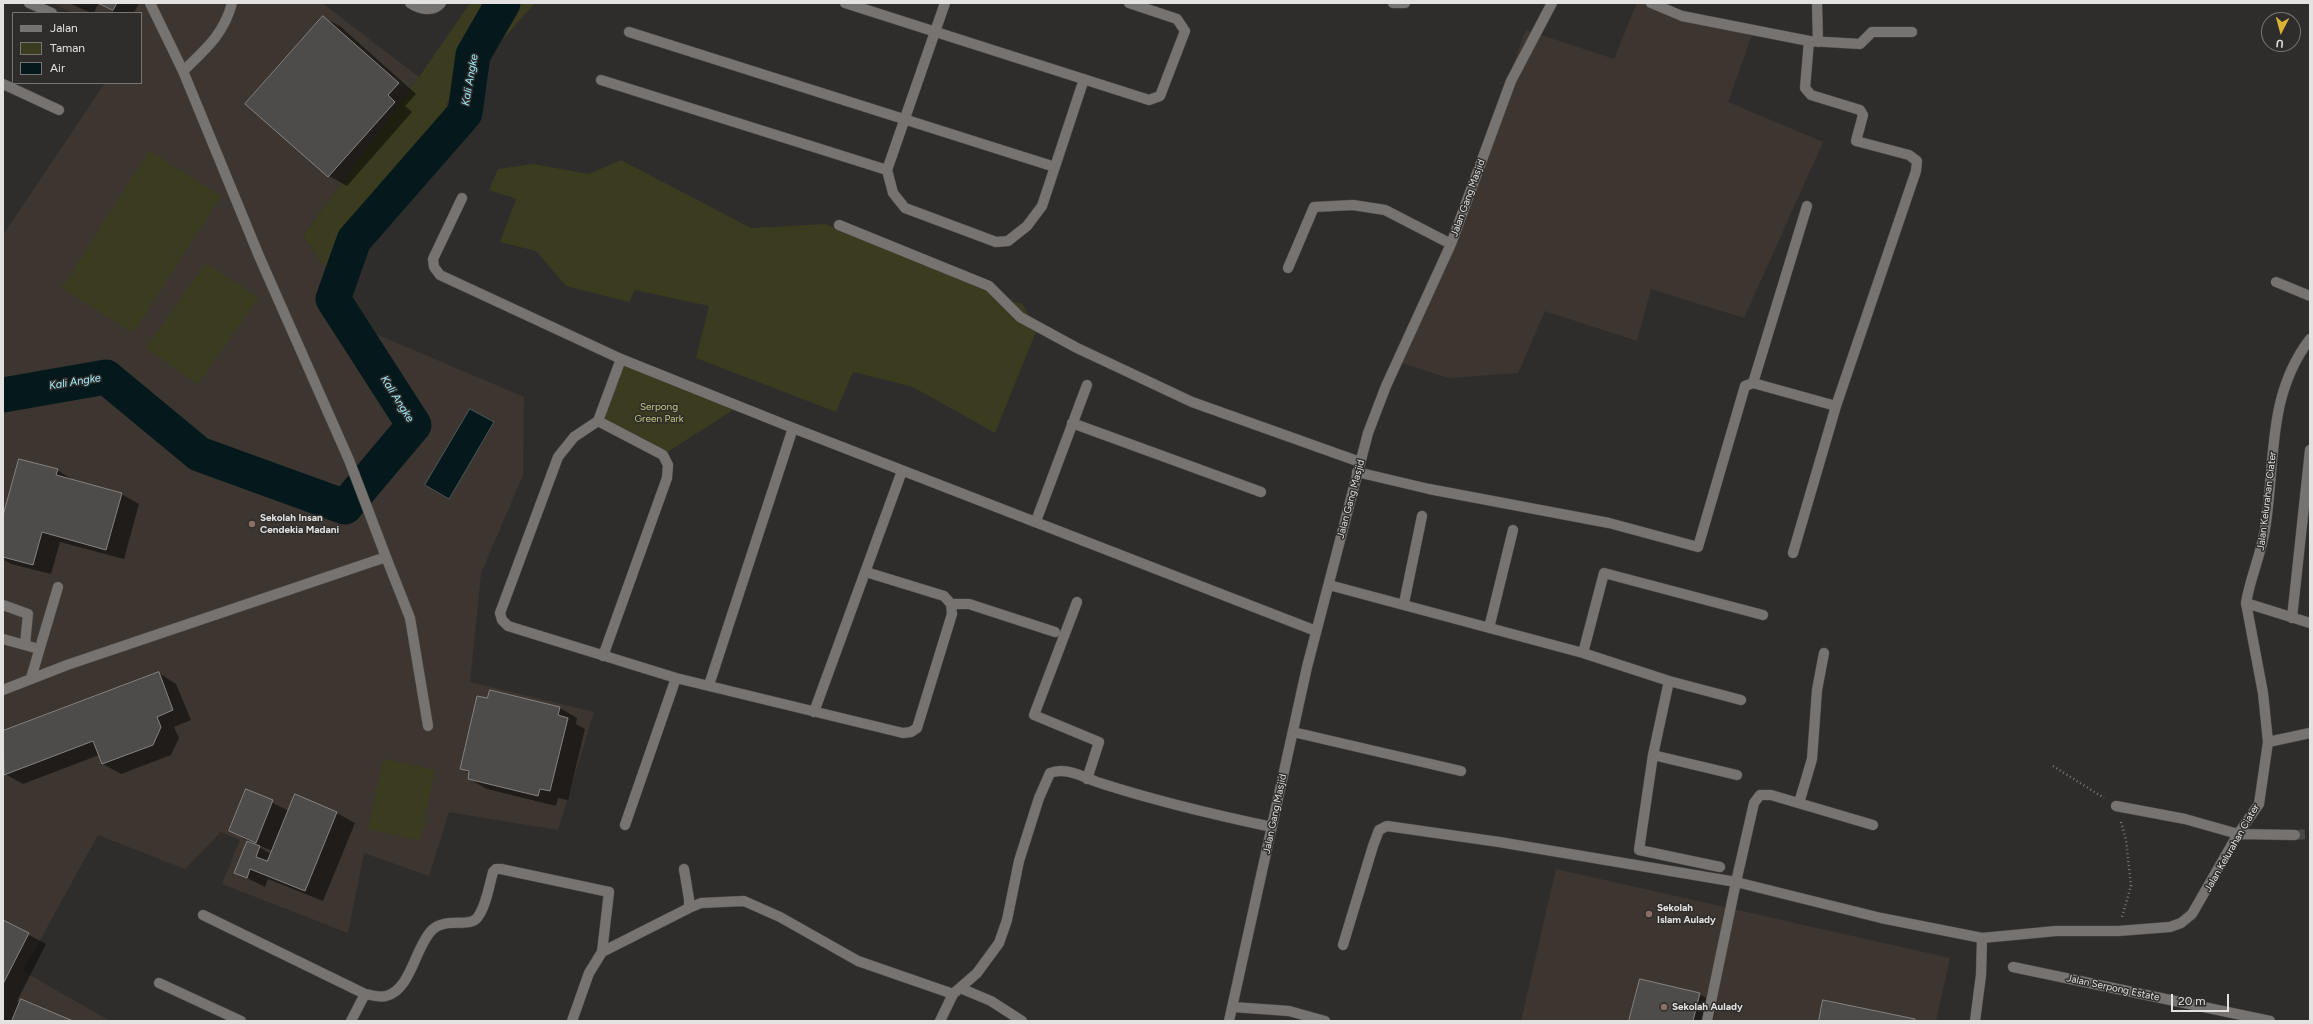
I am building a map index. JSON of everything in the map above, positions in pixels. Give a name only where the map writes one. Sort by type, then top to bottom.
[{"type":"street","points":[[29,3],[50,12]]},
{"type":"street","points":[[150,3],[183,71],[259,256],[349,460],[371,521],[410,618],[428,726]]},
{"type":"street","points":[[183,71],[218,37],[227,21],[232,3]]},
{"type":"street","points":[[410,3],[419,8],[429,9],[439,6],[441,3]]},
{"type":"street","points":[[845,3],[1149,100],[1160,96],[1185,31],[1177,19],[1129,3]]},
{"type":"street","points":[[945,3],[887,170],[893,193],[905,208],[996,242],[1008,241],[1028,226],[1042,206],[1084,79]]},
{"type":"street","points":[[1393,3],[1405,3]]},
{"type":"street","name":"Jalan Gang Masjid","points":[[1230,1021],[1316,631],[1368,434],[1386,386],[1451,244],[1511,81],[1552,3]]},
{"type":"street","points":[[1651,3],[1682,16],[1813,41],[1860,44],[1872,32],[1912,32]]},
{"type":"street","points":[[1793,553],[1836,406],[1916,171],[1916,161],[1909,156],[1856,140],[1863,120],[1863,115],[1860,110],[1811,95],[1805,88],[1813,41],[1817,3]]},
{"type":"street","points":[[629,32],[905,118],[1055,167]]},
{"type":"street","points":[[601,80],[887,170]]},
{"type":"street","points":[[3,84],[58,110]]},
{"type":"street","points":[[462,198],[433,259],[434,267],[440,275],[621,359],[793,428],[1036,521],[1316,631]]},
{"type":"street","points":[[1288,268],[1314,207],[1353,204],[1385,210],[1451,244]]},
{"type":"street","points":[[1753,383],[1807,206]]},
{"type":"street","points":[[839,225],[989,286],[1020,317],[1077,348],[1192,402],[1360,462]]},
{"type":"street","points":[[2276,282],[2310,296]]},
{"type":"street","name":"Jalan Kelurahan Ciater","points":[[1343,945],[1373,846],[1379,830],[1386,826],[1506,843],[1736,882],[1881,918],[1982,938],[2056,931],[2118,931],[2170,926],[2181,923],[2192,914],[2238,834],[2259,804],[2268,742],[2263,693],[2246,603],[2252,578],[2260,558],[2266,528],[2276,414],[2289,373],[2310,339]]},
{"type":"street","points":[[621,359],[598,421],[574,437],[558,457],[500,613],[502,620],[508,626],[676,678],[903,733],[911,732],[917,728],[952,614],[951,604],[944,596],[866,572]]},
{"type":"street","points":[[1357,472],[1429,489],[1609,523],[1698,547],[1745,386],[1753,383],[1836,406]]},
{"type":"street","points":[[1036,521],[1087,385]]},
{"type":"street","points":[[598,421],[663,455],[668,465],[667,478],[603,656]]},
{"type":"street","points":[[1072,423],[1261,492]]},
{"type":"street","points":[[709,685],[793,428]]},
{"type":"street","points":[[2292,618],[2307,506],[2310,450]]},
{"type":"street","points":[[814,712],[902,470]]},
{"type":"street","points":[[1404,603],[1422,516]]},
{"type":"street","points":[[1489,628],[1513,530]]},
{"type":"street","points":[[3,690],[31,678],[386,557]]},
{"type":"street","points":[[1583,652],[1604,573],[1763,615]]},
{"type":"street","points":[[1329,585],[1404,603],[1489,628],[1583,652],[1669,680],[1741,700]]},
{"type":"street","points":[[31,678],[58,587]]},
{"type":"street","points":[[1078,602],[1034,715],[1099,742],[1087,778]]},
{"type":"street","points":[[2246,603],[2310,623]]},
{"type":"street","points":[[951,604],[969,604],[1055,632]]},
{"type":"street","points":[[3,605],[28,614],[25,644]]},
{"type":"street","points":[[3,639],[39,649]]},
{"type":"street","points":[[1799,803],[1812,759],[1817,690],[1824,653]]},
{"type":"street","points":[[625,825],[676,678]]},
{"type":"street","points":[[1669,680],[1653,755],[1639,850],[1720,867]]},
{"type":"street","points":[[1293,732],[1460,771]]},
{"type":"street","points":[[2268,742],[2310,733]]},
{"type":"street","points":[[1653,755],[1737,775]]},
{"type":"street","points":[[940,1021],[957,991],[977,973],[999,943],[1007,920],[1019,861],[1045,781],[1050,773],[1056,770],[1217,815],[1272,827]]},
{"type":"street","points":[[1707,1021],[1736,882],[1756,798],[1760,795],[1771,795],[1873,825]]},
{"type":"street","points":[[2116,806],[2185,819],[2238,834],[2295,835]]},
{"type":"street","points":[[203,915],[364,994],[385,996],[398,990],[431,931],[437,926],[446,922],[472,922],[477,918],[496,869],[609,892],[602,952],[589,974],[572,1021]]},
{"type":"street","points":[[684,870],[689,908]]},
{"type":"street","points":[[602,952],[689,908],[701,904],[744,901],[780,917],[858,962],[991,1001],[1022,1021]]},
{"type":"street","points":[[1975,1021],[1981,975],[1982,938]]},
{"type":"street","name":"Jalan Serpong Estate","points":[[2013,967],[2259,1020],[2270,1021]]},
{"type":"street","points":[[159,983],[241,1021]]},
{"type":"street","points":[[351,1021],[364,994]]},
{"type":"street","points":[[1233,1007],[1289,1011],[1325,1021]]},
{"type":"path","points":[[2053,766],[2116,806],[2126,840],[2131,886],[2118,931]]},
{"type":"shaded area","name":"Sekolah Insan Cendekia Madani","points":[[53,3],[322,3],[419,77],[303,236],[371,332],[524,397],[523,475],[481,573],[470,682],[594,712],[558,830],[449,812],[429,876],[364,853],[348,933],[222,884],[240,840],[221,832],[185,869],[98,835],[23,971],[110,1021],[3,1021],[3,235],[104,84],[142,84],[142,12],[71,12]]},
{"type":"shaded area","points":[[1637,3],[1653,3],[1753,32],[1728,102],[1823,142],[1744,318],[1651,289],[1637,341],[1545,311],[1518,373],[1449,378],[1401,363],[1526,30],[1614,59]]},
{"type":"shaded area","name":"Sekolah Islam Aulady","points":[[1556,869],[1950,958],[1936,1021],[1521,1021]]},
{"type":"green space","points":[[470,3],[535,3],[446,104],[467,130],[338,285],[303,236],[419,77]]},
{"type":"green space","points":[[149,151],[221,196],[133,333],[62,288]]},
{"type":"green space","points":[[621,160],[751,228],[825,224],[994,288],[1007,302],[1022,303],[1037,329],[995,433],[913,387],[853,372],[836,412],[696,358],[709,306],[635,290],[629,302],[566,286],[536,251],[500,242],[516,199],[489,190],[498,169],[533,164],[589,174]]},
{"type":"green space","points":[[206,263],[258,298],[198,384],[146,348]]},
{"type":"green space","name":"Serpong Green Park","points":[[621,359],[739,406],[663,455],[598,421]]},
{"type":"green space","points":[[384,759],[435,770],[420,840],[368,829]]},
{"type":"water","points":[[470,409],[494,422],[449,499],[425,485]]},
{"type":"building","points":[[98,3],[117,3],[113,10]]},
{"type":"building","points":[[323,16],[399,83],[388,95],[395,102],[328,177],[245,104]]},
{"type":"building","points":[[19,459],[58,469],[56,475],[122,493],[106,550],[42,532],[33,565],[3,557],[3,516]]},
{"type":"building","points":[[159,672],[173,710],[157,717],[161,727],[153,745],[102,764],[93,741],[4,775],[3,731]]},
{"type":"building","points":[[490,690],[560,707],[558,715],[568,718],[550,791],[540,789],[538,796],[468,779],[469,771],[460,769],[477,696],[487,698]]},
{"type":"building","points":[[246,789],[273,800],[256,843],[229,831]]},
{"type":"building","points":[[295,794],[337,812],[305,891],[250,869],[247,878],[234,873],[247,841],[260,846],[256,857],[267,861]]},
{"type":"building","points":[[3,920],[29,933],[3,984]]},
{"type":"building","name":"Sekolah Aulady","points":[[1640,979],[1700,993],[1693,1021],[1629,1021]]},
{"type":"building","points":[[21,999],[73,1021],[12,1021]]},
{"type":"building","points":[[1823,1000],[1915,1019],[1915,1021],[1819,1021]]},
{"type":"waterway","name":"Kali Angke","points":[[3,395],[106,377],[199,454],[345,507],[414,425],[333,299],[354,240],[465,113],[473,55],[503,3]]},
{"type":"tunnel","points":[[2295,835],[2310,834]]},
{"type":"place","name":"Sekolah Insan Cendekia Madani","points":[[252,524]]},
{"type":"place","name":"Sekolah Islam Aulady","points":[[1649,914]]},
{"type":"place","name":"Sekolah Aulady","points":[[1664,1007]]}]
